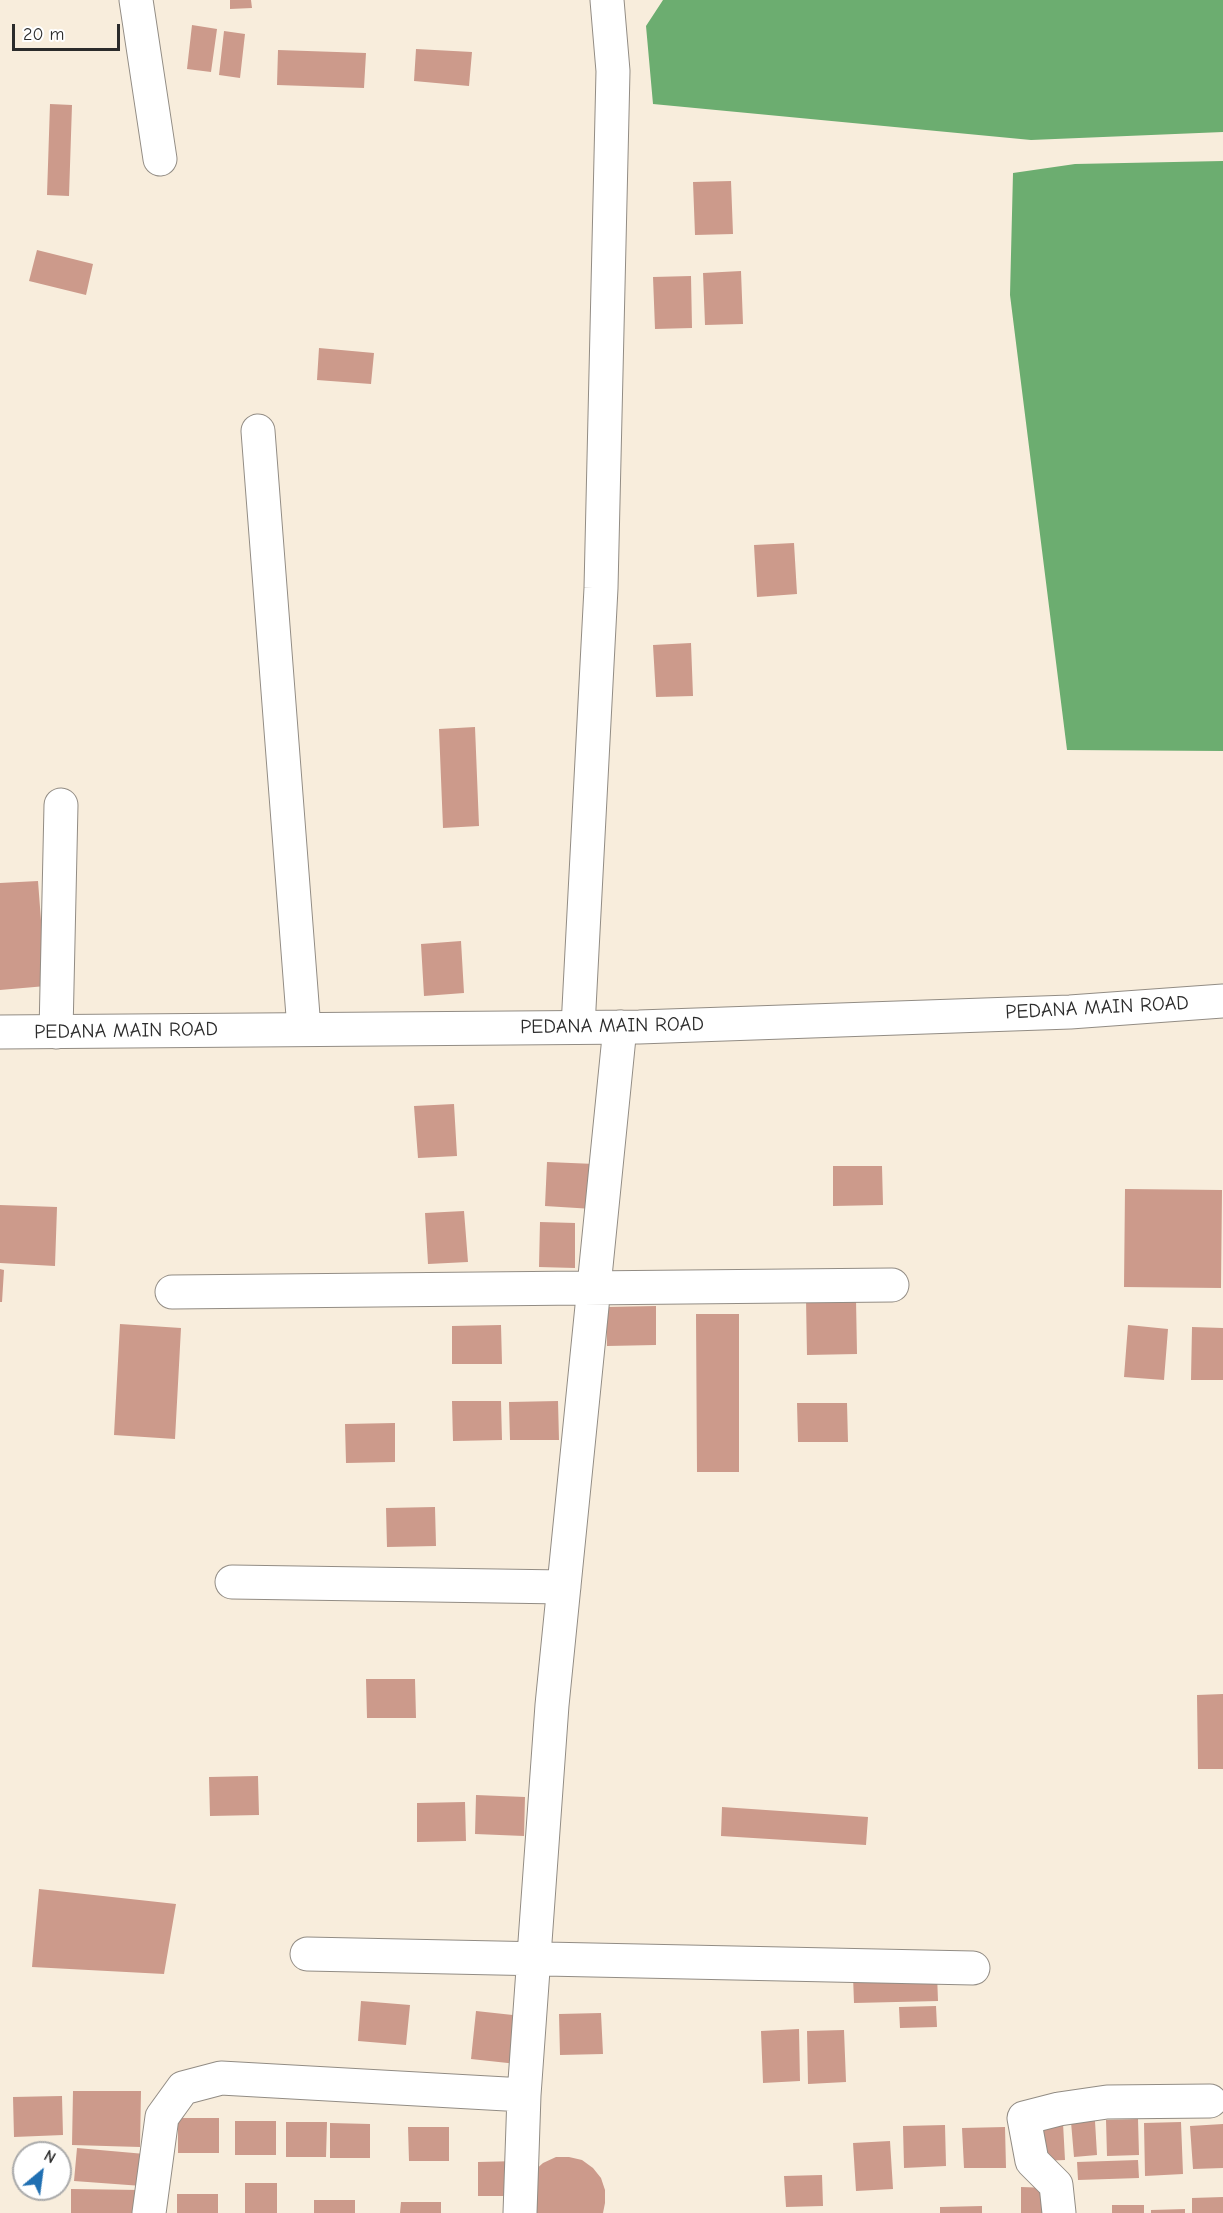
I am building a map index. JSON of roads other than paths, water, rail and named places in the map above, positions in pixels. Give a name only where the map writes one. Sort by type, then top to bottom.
[{"type":"street","points":[[136,0],[160,159]]},
{"type":"street","points":[[578,1027],[601,588],[613,71],[607,0]]},
{"type":"street","points":[[258,431],[304,1029]]},
{"type":"street","points":[[56,1032],[61,805]]},
{"type":"street","name":"PEDANA MAIN ROAD","points":[[0,1032],[620,1027],[1070,1012],[1223,1001]]},
{"type":"street","points":[[520,2213],[524,2095],[552,1705],[620,1027]]},
{"type":"street","points":[[172,1292],[594,1286],[892,1285]]},
{"type":"street","points":[[232,1582],[564,1587]]},
{"type":"street","points":[[307,1954],[973,1968]]},
{"type":"street","points":[[149,2213],[162,2117],[183,2088],[221,2078],[524,2095]]},
{"type":"street","points":[[1059,2213],[1056,2185],[1032,2161],[1024,2118],[1059,2109],[1107,2102],[1210,2101]]}]
